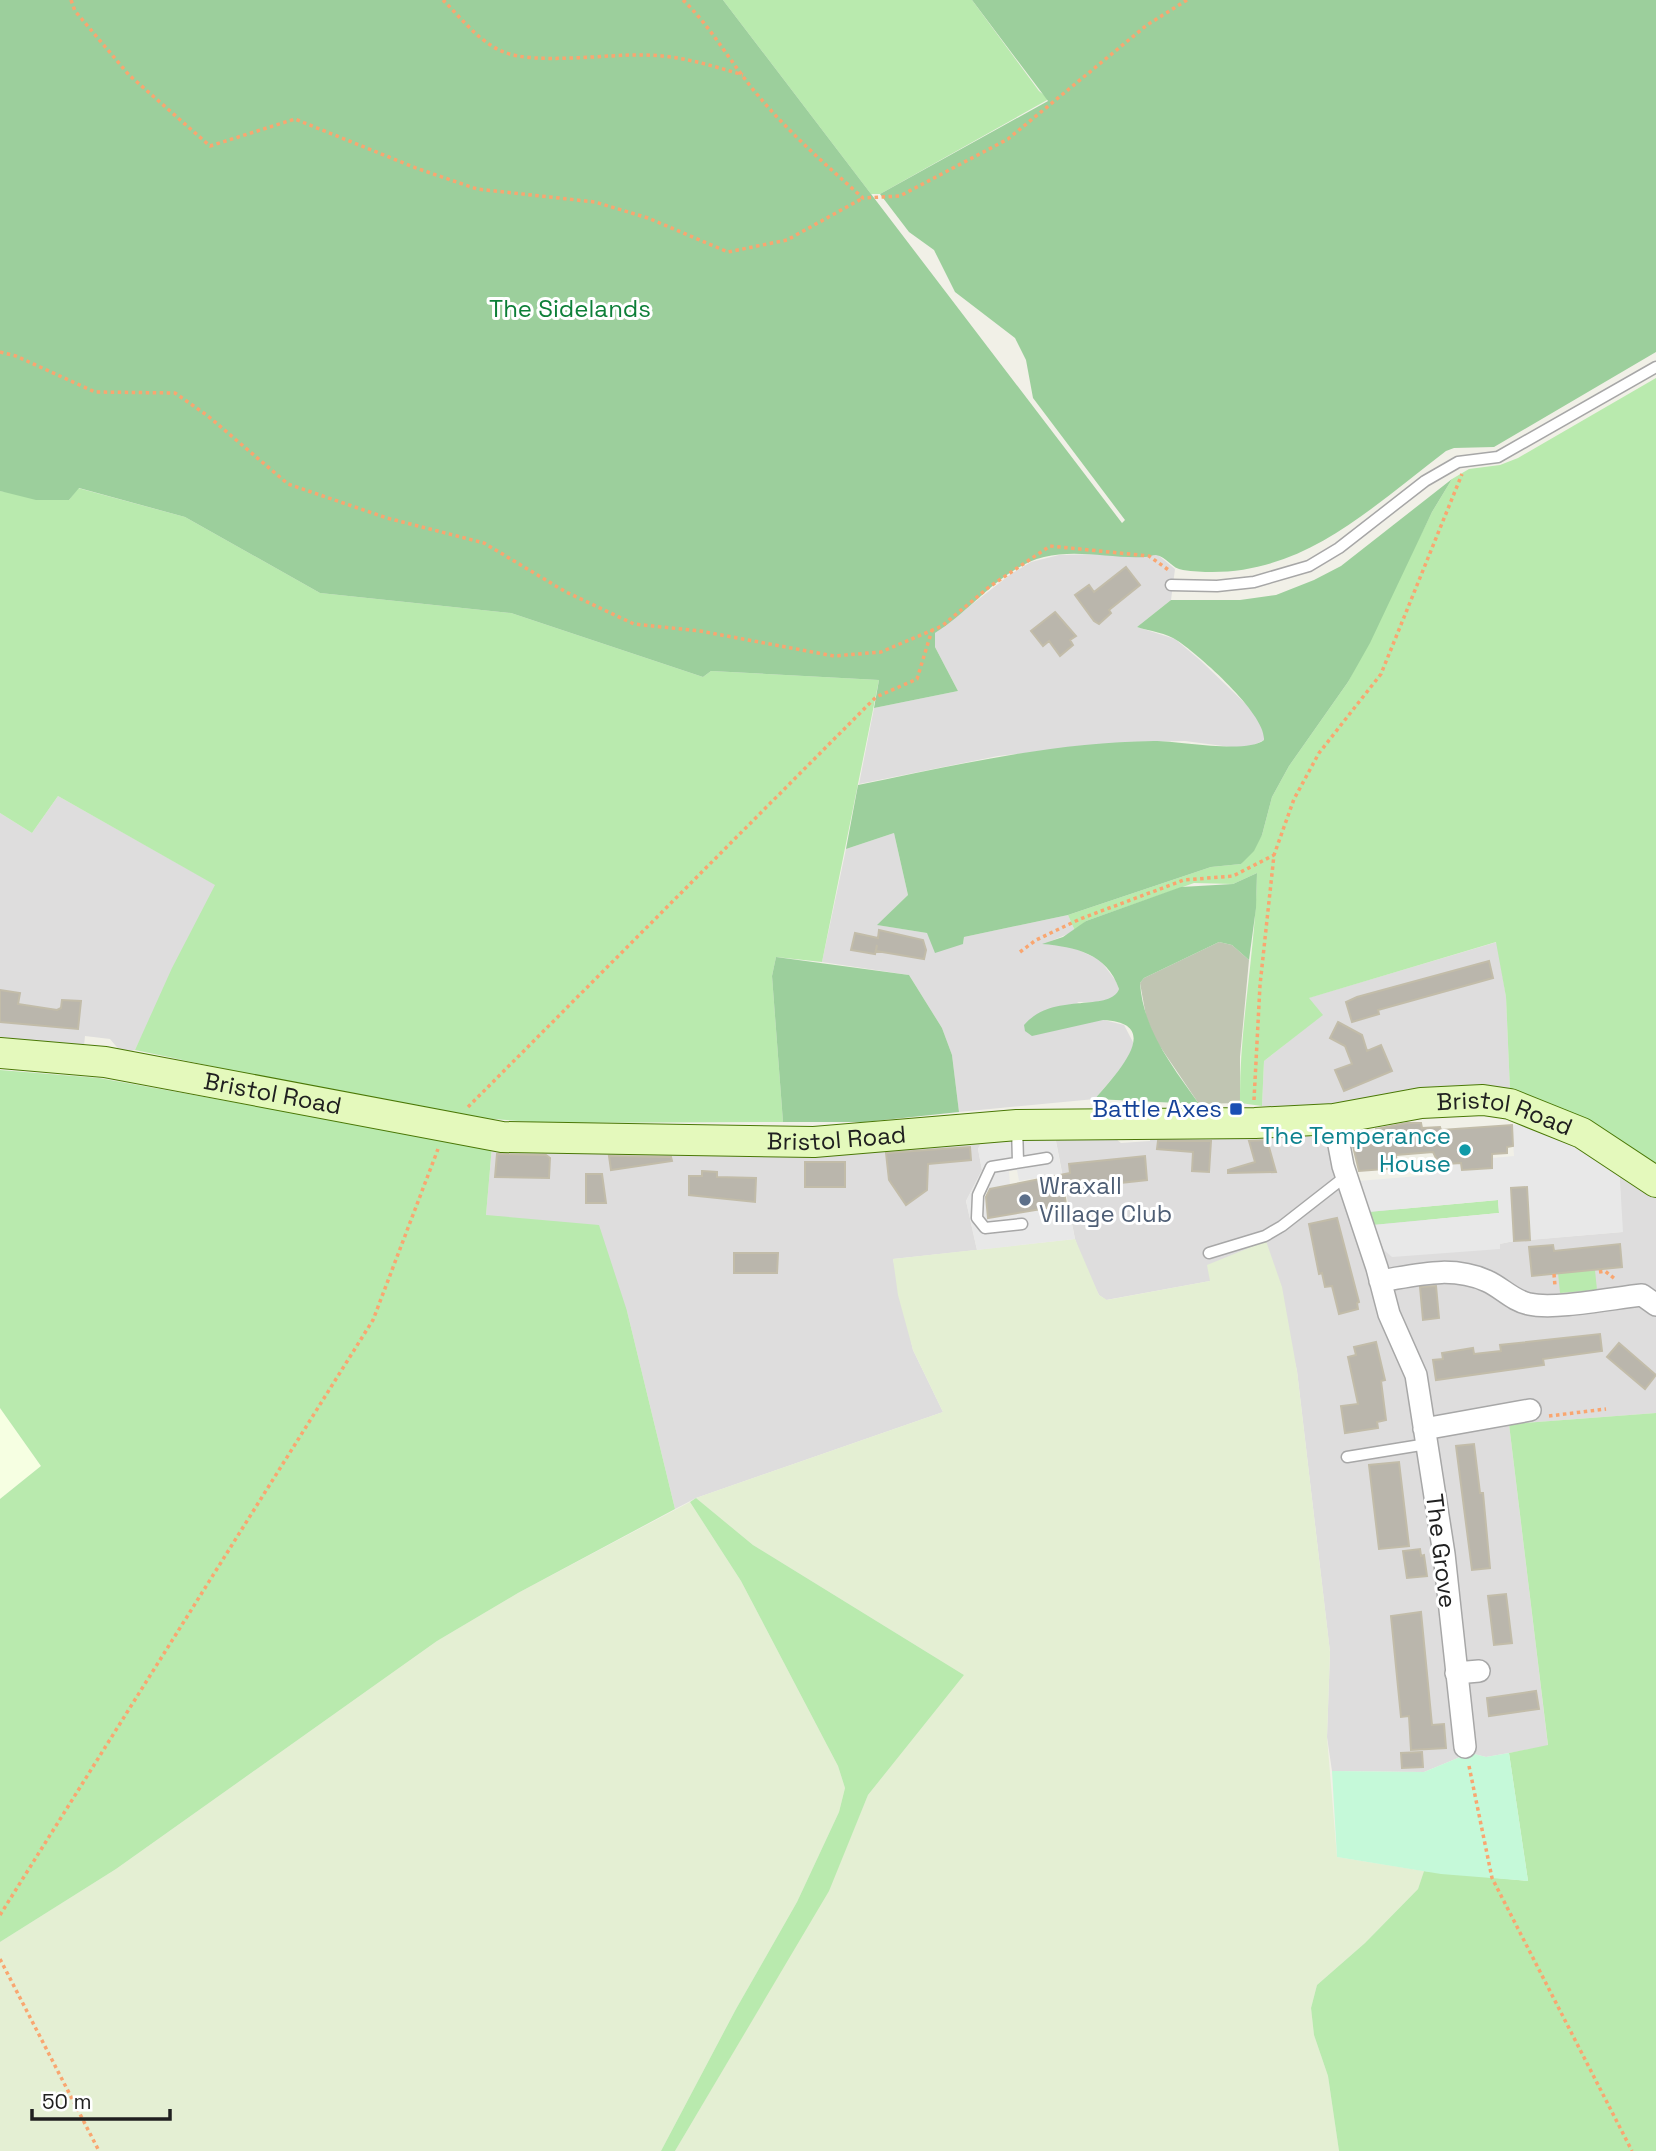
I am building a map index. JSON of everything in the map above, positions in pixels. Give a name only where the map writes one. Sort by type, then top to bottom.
[{"type":"main road","name":"Bristol Road","points":[[0,1053],[105,1062],[502,1137],[814,1142],[1017,1125],[1255,1124],[1334,1119],[1453,1100],[1510,1104],[1582,1133],[1656,1182]]},
{"type":"street","name":"The Grove","points":[[1334,1119],[1346,1176],[1393,1326],[1416,1376],[1444,1554],[1465,1747]]},
{"type":"street","points":[[1380,1281],[1433,1272],[1456,1272],[1490,1282],[1512,1297],[1531,1305],[1613,1306],[1646,1296],[1656,1305]]},
{"type":"street","points":[[1426,1437],[1520,1406]]},
{"type":"street","points":[[1456,1674],[1479,1671]]},
{"type":"lane","points":[[1171,585],[1254,582],[1309,566],[1339,548],[1425,481],[1458,462],[1498,457],[1656,367]]},
{"type":"lane","points":[[1017,1125],[1018,1162]]},
{"type":"lane","points":[[1022,1224],[985,1228],[976,1218],[978,1195],[991,1167],[1046,1158]]},
{"type":"lane","points":[[1209,1253],[1265,1236],[1346,1176]]},
{"type":"lane","points":[[1347,1457],[1426,1437]]},
{"type":"path","points":[[71,0],[75,11],[130,75],[210,146],[295,119],[416,168],[477,188],[595,202],[648,218],[728,252],[787,240],[863,198],[900,196],[1008,139],[1147,25],[1187,0]]},
{"type":"path","points":[[443,0],[477,35],[505,53],[541,57],[646,55],[697,61],[743,75]]},
{"type":"path","points":[[683,0],[708,23],[743,75],[793,136],[863,198]]},
{"type":"path","points":[[0,352],[16,356],[94,392],[175,393],[208,416],[288,484],[387,518],[484,542],[566,592],[634,624],[700,631],[834,656],[881,652],[942,626],[989,587],[1051,547],[1149,556],[1192,585]]},
{"type":"path","points":[[1255,1124],[1255,1049],[1274,855],[1294,799],[1319,753],[1381,674],[1462,479],[1463,470],[1458,462]]},
{"type":"path","points":[[0,1915],[373,1320],[446,1128],[876,697],[917,679],[932,630]]},
{"type":"path","points":[[1020,952],[1036,940],[1080,919],[1184,880],[1233,876],[1274,855]]},
{"type":"path","points":[[1520,1406],[1531,1418],[1606,1409]]},
{"type":"path","points":[[1465,1747],[1492,1878],[1632,2151]]},
{"type":"path","points":[[0,1959],[99,2151]]},
{"type":"shaded area","points":[[1059,555],[1158,555],[1175,569],[1171,600],[1137,627],[1175,639],[1200,660],[1251,709],[1265,731],[1264,740],[1246,749],[1185,741],[1125,742],[998,756],[859,784],[874,708],[958,691],[935,647],[935,633],[1011,574],[1031,562]]},
{"type":"shaded area","points":[[58,796],[216,885],[135,1050],[121,1052],[110,1039],[85,1036],[84,1046],[0,1037],[0,813],[32,833]]},
{"type":"shaded area","points":[[894,833],[908,895],[878,925],[927,933],[963,944],[964,937],[1068,915],[1075,931],[1044,944],[1072,947],[1100,960],[1116,981],[1119,989],[1116,996],[1106,1002],[1077,1002],[1104,1020],[1124,1025],[1134,1044],[1131,1056],[1095,1099],[959,1112],[952,1055],[942,1028],[909,975],[822,962],[846,849]]},
{"type":"shaded area","points":[[1219,942],[1232,945],[1249,960],[1240,1057],[1240,1103],[1199,1104],[1155,1039],[1146,1016],[1140,983],[1144,978]]},
{"type":"shaded area","points":[[1497,942],[1506,997],[1510,1090],[1326,1109],[1262,1106],[1264,1061],[1322,1015],[1308,998]]},
{"type":"shaded area","points":[[1531,1124],[1619,1165],[1623,1232],[1530,1240],[1529,1211],[1513,1211],[1514,1241],[1500,1244],[1500,1249],[1392,1257],[1384,1250],[1373,1225],[1499,1213],[1498,1200],[1368,1212],[1358,1181],[1432,1175],[1432,1161],[1461,1163],[1462,1170],[1492,1168],[1492,1158],[1514,1156],[1512,1125]]},
{"type":"shaded area","points":[[1303,1132],[1327,1147],[1341,1195],[1360,1193],[1500,1249],[1499,1244],[1514,1241],[1622,1232],[1619,1165],[1656,1195],[1656,1413],[1509,1424],[1548,1746],[1486,1757],[1470,1753],[1424,1772],[1332,1771],[1327,1737],[1330,1652],[1297,1371],[1266,1242],[1237,1255],[1210,1281],[1106,1300],[1099,1295],[1085,1268],[1075,1239],[1055,1136],[1086,1135],[1092,1140],[1116,1139],[1121,1143],[1150,1141],[1151,1133]]},
{"type":"shaded area","points":[[1055,1136],[1062,1174],[1019,1181],[1017,1170],[1009,1171],[1010,1185],[984,1193],[988,1217],[1068,1205],[1075,1239],[977,1250],[966,1201],[982,1170],[978,1149],[982,1141]]},
{"type":"shaded area","points":[[982,1141],[978,1149],[982,1170],[966,1201],[977,1250],[893,1259],[913,1350],[943,1412],[696,1498],[675,1509],[627,1311],[486,1215],[492,1146]]},
{"type":"shaded area","points":[[1075,1239],[1099,1295],[1107,1300],[1210,1281],[1207,1265],[1266,1241],[1282,1287],[1297,1371],[1330,1652],[1327,1737],[1337,1857],[1424,1871],[1418,1889],[1365,1943],[1317,1985],[1311,2008],[1314,2035],[1328,2076],[1339,2151],[675,2151],[828,1891],[868,1795],[964,1675],[753,1545],[696,1498],[943,1412],[913,1350],[898,1295],[893,1259]]},
{"type":"shaded area","points":[[0,1408],[41,1466],[0,1499]]},
{"type":"shaded area","points":[[690,1502],[741,1581],[838,1766],[845,1788],[839,1812],[797,1902],[736,2009],[661,2151],[0,2151],[0,1942],[116,1869],[437,1641],[518,1593]]},
{"type":"shaded area","points":[[1470,1753],[1486,1757],[1509,1753],[1528,1881],[1441,1874],[1337,1857],[1332,1771],[1424,1772]]},
{"type":"green space","name":"The Sidelands","points":[[0,0],[723,0],[1122,523],[1125,520],[1033,398],[1026,360],[1015,338],[955,292],[934,250],[909,232],[880,194],[1048,101],[972,0],[1656,0],[1656,352],[1494,447],[1454,448],[1446,451],[1356,520],[1293,555],[1259,566],[1223,572],[1179,569],[1156,555],[1133,557],[1069,554],[1029,562],[1014,570],[935,633],[935,647],[958,691],[874,708],[879,680],[711,671],[703,677],[511,613],[320,593],[185,517],[79,488],[69,500],[36,500],[0,491]]},
{"type":"green space","points":[[723,0],[972,0],[1039,91],[1049,99],[880,194],[871,194]]},
{"type":"green space","points":[[1656,378],[1656,1169],[1510,1090],[1506,997],[1496,942],[1309,998],[1323,1015],[1264,1061],[1262,1106],[1240,1103],[1242,1045],[1257,873],[1233,884],[1194,883],[1086,921],[1075,931],[1068,915],[1211,867],[1241,864],[1262,835],[1272,797],[1289,766],[1348,682],[1432,512],[1452,479],[1469,469],[1500,465],[1518,458]]},
{"type":"green space","points":[[1452,479],[1432,512],[1370,643],[1348,682],[1289,766],[1272,797],[1262,835],[1254,851],[1241,864],[1211,867],[1068,915],[964,937],[963,944],[935,953],[927,933],[877,925],[908,895],[894,833],[846,849],[858,785],[1005,756],[1079,745],[1154,741],[1243,746],[1264,740],[1262,729],[1243,701],[1201,659],[1174,638],[1137,627],[1171,600],[1240,600],[1276,595],[1314,580],[1341,566]]},
{"type":"green space","points":[[78,488],[185,517],[320,593],[511,613],[703,677],[711,671],[879,680],[822,962],[776,957],[772,976],[783,1122],[546,1123],[479,1118],[425,1111],[135,1050],[172,968],[215,885],[58,796],[32,833],[0,813],[0,491],[69,500]]},
{"type":"green space","points":[[1257,873],[1256,908],[1249,960],[1232,945],[1219,942],[1144,978],[1140,983],[1142,1000],[1153,1032],[1199,1104],[1095,1099],[1130,1053],[1134,1041],[1132,1031],[1122,1023],[1103,1020],[1032,1036],[1025,1031],[1024,1025],[1050,1008],[1104,1000],[1114,996],[1119,989],[1107,967],[1088,954],[1066,947],[1042,944],[1063,937],[1086,921],[1181,887],[1233,884]]},
{"type":"green space","points":[[776,957],[909,975],[942,1028],[952,1055],[959,1112],[865,1122],[783,1122],[772,976]]},
{"type":"green space","points":[[0,1070],[99,1078],[271,1109],[273,1103],[492,1146],[486,1215],[599,1225],[627,1311],[675,1509],[518,1593],[437,1641],[116,1869],[0,1942],[0,1499],[41,1466],[0,1408]]},
{"type":"green space","points":[[1498,1200],[1499,1213],[1373,1225],[1368,1212]]},
{"type":"green space","points":[[1595,1270],[1597,1290],[1560,1293],[1558,1273]]},
{"type":"green space","points":[[1656,1413],[1656,2151],[1339,2151],[1328,2076],[1314,2035],[1311,2008],[1317,1985],[1365,1943],[1418,1889],[1424,1871],[1528,1881],[1509,1753],[1548,1745],[1509,1424]]},
{"type":"green space","points":[[696,1498],[753,1545],[964,1675],[868,1795],[829,1891],[675,2151],[661,2151],[736,2009],[797,1902],[839,1812],[845,1788],[838,1766],[741,1581],[690,1502]]},
{"type":"building","points":[[1126,567],[1140,585],[1109,610],[1111,613],[1099,624],[1075,595],[1089,585],[1094,592]]},
{"type":"building","points":[[1055,612],[1076,636],[1070,640],[1073,645],[1060,656],[1049,641],[1043,646],[1031,631]]},
{"type":"building","points":[[879,930],[923,940],[926,950],[924,959],[876,951],[877,945],[875,954],[851,950],[855,933],[878,938]]},
{"type":"building","points":[[1489,961],[1493,978],[1378,1010],[1379,1014],[1352,1022],[1346,1002],[1357,997]]},
{"type":"building","points":[[0,990],[20,993],[18,1004],[57,1010],[61,1008],[62,1000],[81,1001],[78,1029],[0,1022]]},
{"type":"building","points":[[1338,1022],[1362,1035],[1367,1051],[1381,1045],[1392,1071],[1344,1091],[1335,1070],[1352,1064],[1345,1046],[1330,1038]]},
{"type":"building","name":"The Temperance House","points":[[1421,1123],[1422,1128],[1440,1127],[1441,1130],[1512,1125],[1513,1146],[1507,1147],[1507,1153],[1492,1154],[1492,1168],[1462,1170],[1461,1163],[1447,1164],[1446,1160],[1437,1160],[1433,1152],[1396,1155],[1397,1168],[1359,1171],[1352,1142],[1376,1139],[1376,1129]]},
{"type":"building","points":[[1267,1140],[1276,1172],[1228,1173],[1228,1170],[1255,1162],[1249,1141]]},
{"type":"building","points":[[1158,1141],[1211,1141],[1209,1172],[1192,1171],[1193,1152],[1157,1149]]},
{"type":"building","points":[[970,1147],[971,1160],[928,1164],[927,1190],[906,1205],[889,1180],[886,1153]]},
{"type":"building","points":[[497,1154],[546,1155],[550,1158],[549,1178],[495,1177]]},
{"type":"building","points":[[609,1156],[671,1157],[672,1161],[611,1170]]},
{"type":"building","points":[[1145,1156],[1147,1180],[1064,1189],[1066,1205],[988,1218],[986,1197],[990,1189],[1070,1173],[1069,1164]]},
{"type":"building","points":[[805,1162],[845,1162],[845,1187],[805,1187]]},
{"type":"building","points":[[702,1171],[717,1172],[717,1177],[756,1178],[755,1202],[689,1195],[689,1176],[702,1176]]},
{"type":"building","points":[[586,1174],[602,1174],[606,1203],[586,1203]]},
{"type":"building","points":[[1527,1187],[1530,1240],[1514,1241],[1511,1188]]},
{"type":"building","points":[[1337,1218],[1359,1302],[1358,1309],[1339,1314],[1332,1286],[1325,1287],[1322,1273],[1319,1274],[1309,1224]]},
{"type":"building","points":[[1620,1244],[1622,1267],[1532,1276],[1529,1247],[1553,1245],[1554,1251]]},
{"type":"building","points":[[734,1253],[778,1253],[777,1273],[734,1273]]},
{"type":"building","points":[[1436,1286],[1439,1318],[1423,1320],[1420,1287]]},
{"type":"building","points":[[1600,1334],[1602,1351],[1543,1359],[1544,1365],[1436,1380],[1433,1360],[1443,1359],[1442,1353],[1473,1348],[1474,1354],[1501,1351],[1500,1345]]},
{"type":"building","points":[[1376,1342],[1385,1380],[1381,1381],[1386,1420],[1377,1422],[1378,1428],[1345,1433],[1341,1406],[1358,1404],[1348,1357],[1356,1355],[1354,1347]]},
{"type":"building","points":[[1619,1343],[1656,1375],[1645,1389],[1607,1357]]},
{"type":"building","points":[[1474,1444],[1480,1493],[1483,1493],[1490,1568],[1472,1570],[1456,1446]]},
{"type":"building","points":[[1399,1462],[1409,1546],[1379,1549],[1369,1465]]},
{"type":"building","points":[[1420,1549],[1421,1556],[1424,1555],[1427,1576],[1407,1578],[1403,1551]]},
{"type":"building","points":[[1506,1594],[1512,1643],[1494,1645],[1488,1596]]},
{"type":"building","points":[[1421,1612],[1432,1725],[1444,1724],[1446,1748],[1411,1750],[1409,1716],[1401,1717],[1391,1616]]},
{"type":"building","points":[[1536,1691],[1539,1709],[1489,1716],[1487,1698]]},
{"type":"building","points":[[1422,1752],[1423,1767],[1402,1768],[1401,1753]]},
{"type":"place","name":"Battle Axes","points":[[1236,1109]]},
{"type":"place","name":"The Temperance House","points":[[1465,1150]]},
{"type":"place","name":"Wraxall Village Club","points":[[1025,1200]]}]
